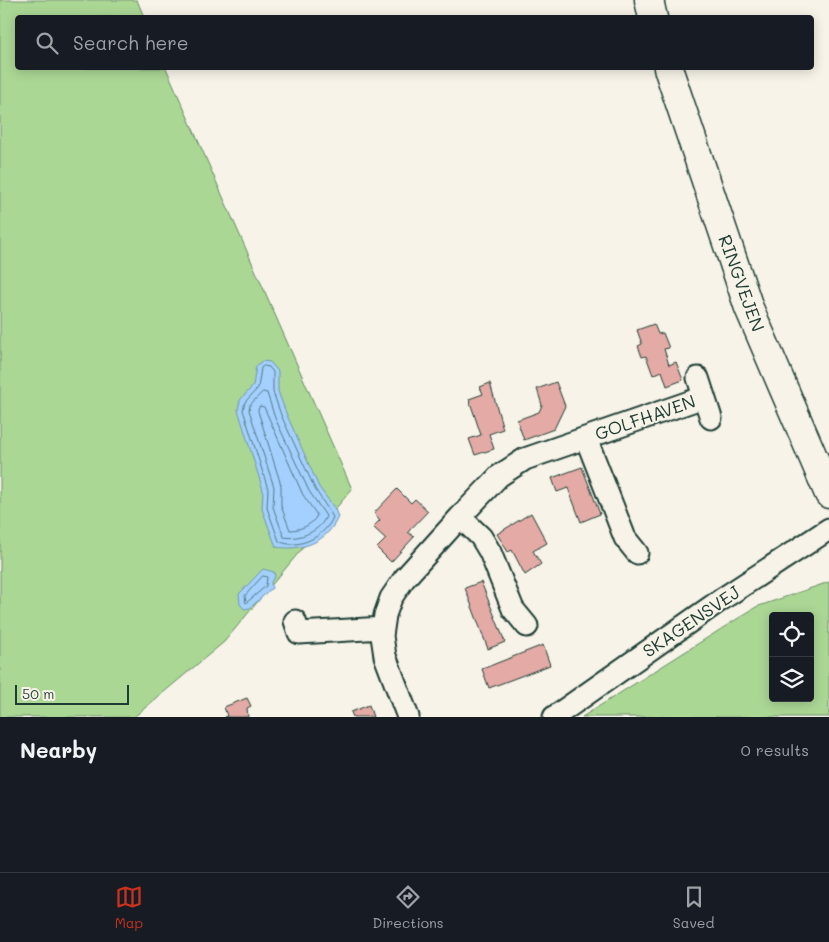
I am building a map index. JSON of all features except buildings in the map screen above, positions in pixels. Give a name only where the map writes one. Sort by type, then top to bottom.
[{"type":"main road","points":[[649,0],[652,15]]},
{"type":"main road","name":"RINGVEJEN","points":[[669,70],[749,308],[829,494]]},
{"type":"street","name":"GOLFHAVEN","points":[[408,717],[385,656],[383,628],[391,598],[404,579],[499,476],[526,459],[586,438],[701,387],[711,418]]},
{"type":"street","name":"GOLFHAVEN","points":[[586,438],[625,538],[637,553]]},
{"type":"street","points":[[460,517],[486,544],[513,609],[527,626]]},
{"type":"street","name":"SKAGENSVEJ","points":[[554,717],[707,610],[829,529]]},
{"type":"street","points":[[295,621],[299,633],[383,628]]},
{"type":"green space","points":[[0,0],[137,0],[143,15],[15,15],[15,70],[167,70],[352,489],[224,642],[134,717],[0,717]]},
{"type":"green space","points":[[829,582],[829,717],[582,717],[756,607]]},
{"type":"water","points":[[262,361],[270,362],[278,371],[278,391],[286,413],[319,487],[335,509],[338,517],[333,526],[320,539],[295,548],[276,547],[262,509],[263,490],[238,410],[240,400],[253,386],[256,366]]},
{"type":"water","points":[[263,569],[274,572],[275,576],[271,582],[272,588],[250,608],[244,609],[240,604],[239,594]]}]
